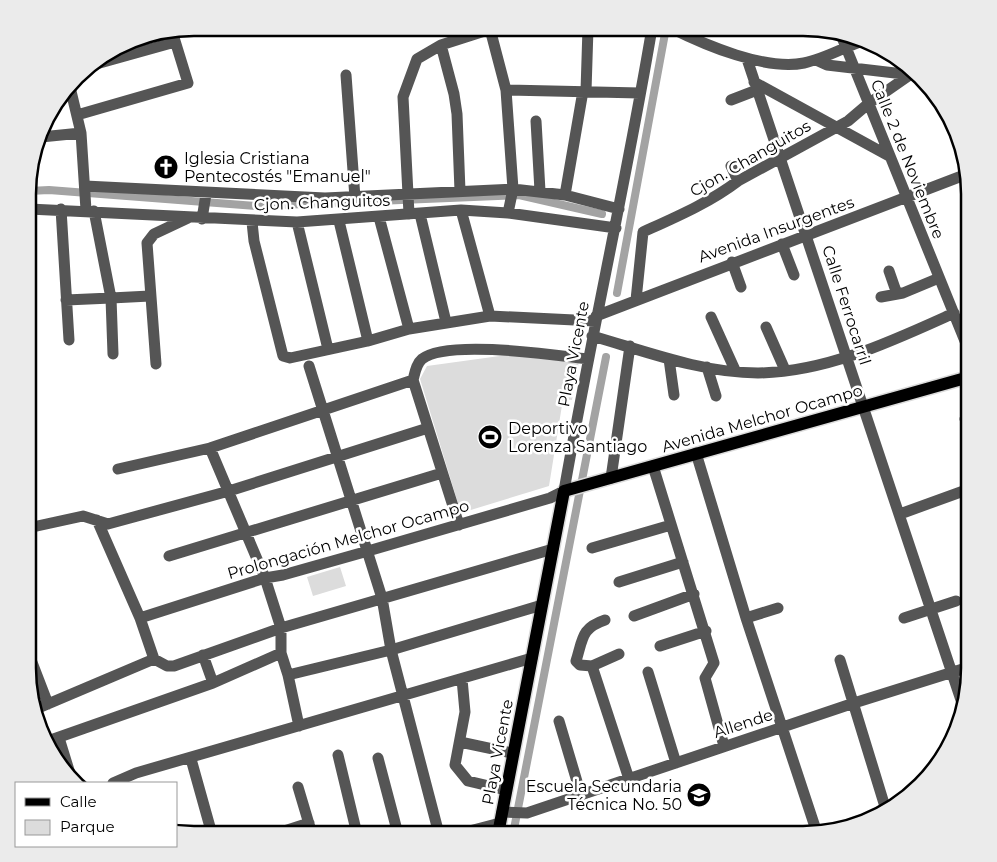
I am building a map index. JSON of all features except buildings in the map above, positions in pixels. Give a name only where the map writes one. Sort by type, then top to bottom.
[{"type":"main road","name":"Avenida Melchor Ocampo","points":[[570,490],[960,379]]},
{"type":"main road","name":"Playa Vicente","points":[[503,821],[512,754],[553,549],[570,490]]},
{"type":"street","points":[[446,322],[411,205],[403,97],[417,59],[441,45],[467,36]]},
{"type":"street","points":[[494,36],[506,90],[513,191],[509,210]]},
{"type":"street","points":[[565,195],[584,91],[587,37]]},
{"type":"street","name":"Playa Vicente","points":[[570,490],[587,359],[616,228],[650,37]]},
{"type":"street","points":[[693,37],[747,60],[790,64],[816,60],[853,45]]},
{"type":"street","points":[[77,115],[188,82],[175,38]]},
{"type":"street","points":[[116,56],[166,39]]},
{"type":"street","name":"Calle 2 de Noviembre","points":[[844,42],[960,329]]},
{"type":"street","points":[[441,45],[454,94],[460,191]]},
{"type":"street","name":"Calle Ferrocarril","points":[[747,60],[808,236],[959,693]]},
{"type":"street","points":[[816,60],[827,65],[904,73]]},
{"type":"street","points":[[346,75],[355,198]]},
{"type":"street","name":"Cjon. Changuitos","points":[[636,300],[643,232],[692,210],[738,181],[837,128],[868,104],[909,78]]},
{"type":"street","points":[[731,100],[755,86],[889,156]]},
{"type":"street","points":[[506,90],[640,93]]},
{"type":"street","points":[[72,94],[81,133],[85,188],[89,209],[111,298],[113,354]]},
{"type":"street","points":[[536,121],[540,191]]},
{"type":"street","points":[[47,136],[81,133]]},
{"type":"street","points":[[731,166],[738,181]]},
{"type":"street","name":"Avenida Insurgentes","points":[[595,318],[732,262],[808,236],[959,177]]},
{"type":"street","name":"Cjon. Changuitos","points":[[85,188],[280,198],[355,198],[461,210],[509,210],[616,228]]},
{"type":"street","name":"Cjon. Changuitos","points":[[36,209],[89,209],[189,218],[203,214],[252,222],[338,221],[379,217],[411,205],[460,191],[540,191],[565,195],[619,209]]},
{"type":"street","points":[[203,214],[206,194]]},
{"type":"street","points":[[61,209],[69,340]]},
{"type":"street","points":[[461,210],[490,316]]},
{"type":"street","points":[[379,217],[409,329]]},
{"type":"street","points":[[156,364],[146,243],[154,234],[189,218]]},
{"type":"street","points":[[338,221],[368,341]]},
{"type":"street","points":[[252,222],[256,249],[284,356],[290,358],[368,341],[409,329],[490,316],[595,318]]},
{"type":"street","points":[[297,222],[328,349]]},
{"type":"street","points":[[782,244],[794,275]]},
{"type":"street","points":[[732,262],[742,287]]},
{"type":"street","points":[[889,271],[897,294]]},
{"type":"street","points":[[881,297],[897,294],[939,278]]},
{"type":"street","points":[[66,300],[150,296]]},
{"type":"street","points":[[592,336],[669,359],[707,367],[757,373],[785,370],[847,357],[873,349],[954,313]]},
{"type":"street","points":[[710,317],[734,370]]},
{"type":"street","points":[[766,327],[785,370]]},
{"type":"street","points":[[611,478],[630,346]]},
{"type":"street","points":[[458,523],[413,380],[418,363],[423,358],[444,352],[506,350],[587,359]]},
{"type":"street","points":[[669,359],[674,395]]},
{"type":"street","points":[[309,366],[382,598],[392,650],[437,826]]},
{"type":"street","points":[[707,367],[716,396]]},
{"type":"street","points":[[118,469],[210,448],[413,380]]},
{"type":"street","points":[[37,526],[83,516],[108,524],[229,490],[428,428]]},
{"type":"street","points":[[210,448],[265,578],[281,628],[281,653],[288,675],[299,726]]},
{"type":"street","points":[[696,453],[746,618],[814,825]]},
{"type":"street","points":[[653,466],[706,631],[714,663],[705,678],[724,746]]},
{"type":"street","points":[[169,556],[442,472]]},
{"type":"street","name":"Prolongación Melchor Ocampo","points":[[140,618],[265,578],[283,575],[570,490]]},
{"type":"street","points":[[900,514],[961,492]]},
{"type":"street","points":[[97,520],[140,618],[154,659],[167,666],[281,628],[553,549]]},
{"type":"street","points":[[592,548],[671,525]]},
{"type":"street","points":[[619,582],[683,562]]},
{"type":"street","points":[[634,616],[694,594]]},
{"type":"street","points":[[904,618],[956,602]]},
{"type":"street","points":[[288,675],[392,650],[542,605]]},
{"type":"street","points":[[746,618],[778,608]]},
{"type":"street","points":[[605,620],[591,625],[586,630],[576,660],[580,665],[592,666],[619,654]]},
{"type":"street","points":[[660,646],[706,631]]},
{"type":"street","points":[[54,739],[213,683],[281,653]]},
{"type":"street","points":[[203,655],[213,683]]},
{"type":"street","points":[[115,782],[136,773],[191,759],[532,658]]},
{"type":"street","points":[[41,707],[154,659]]},
{"type":"street","points":[[840,660],[884,804]]},
{"type":"street","points":[[592,666],[628,779]]},
{"type":"street","name":"Allende","points":[[503,821],[854,703],[961,670]]},
{"type":"street","points":[[648,672],[676,763]]},
{"type":"street","points":[[37,675],[48,704]]},
{"type":"street","points":[[462,679],[465,712],[455,765],[468,781],[506,790]]},
{"type":"street","points":[[558,721],[581,795]]},
{"type":"street","points":[[59,738],[66,760]]},
{"type":"street","points":[[460,742],[512,754]]},
{"type":"street","points":[[338,755],[355,826]]},
{"type":"street","points":[[378,758],[396,826]]},
{"type":"street","points":[[191,759],[210,826]]},
{"type":"street","points":[[298,787],[309,823],[300,826]]},
{"type":"street","points":[[487,826],[503,821]]},
{"type":"green space","points":[[507,355],[579,361],[572,400],[563,399],[549,486],[461,513],[420,379],[427,366]]},
{"type":"green space","points":[[340,567],[346,586],[313,596],[307,577]]},
{"type":"waterway","points":[[617,293],[664,37]]},
{"type":"waterway","points":[[36,191],[49,190],[256,206],[519,195],[602,214]]},
{"type":"waterway","points":[[515,825],[606,357]]},
{"type":"place","name":"Iglesia Cristiana Pentecostés \"Emanuel\"","points":[[166,167]]},
{"type":"place","name":"Deportivo Lorenza Santiago","points":[[490,437]]},
{"type":"place","name":"Escuela Secundaria Técnica No. 50","points":[[699,795]]}]
